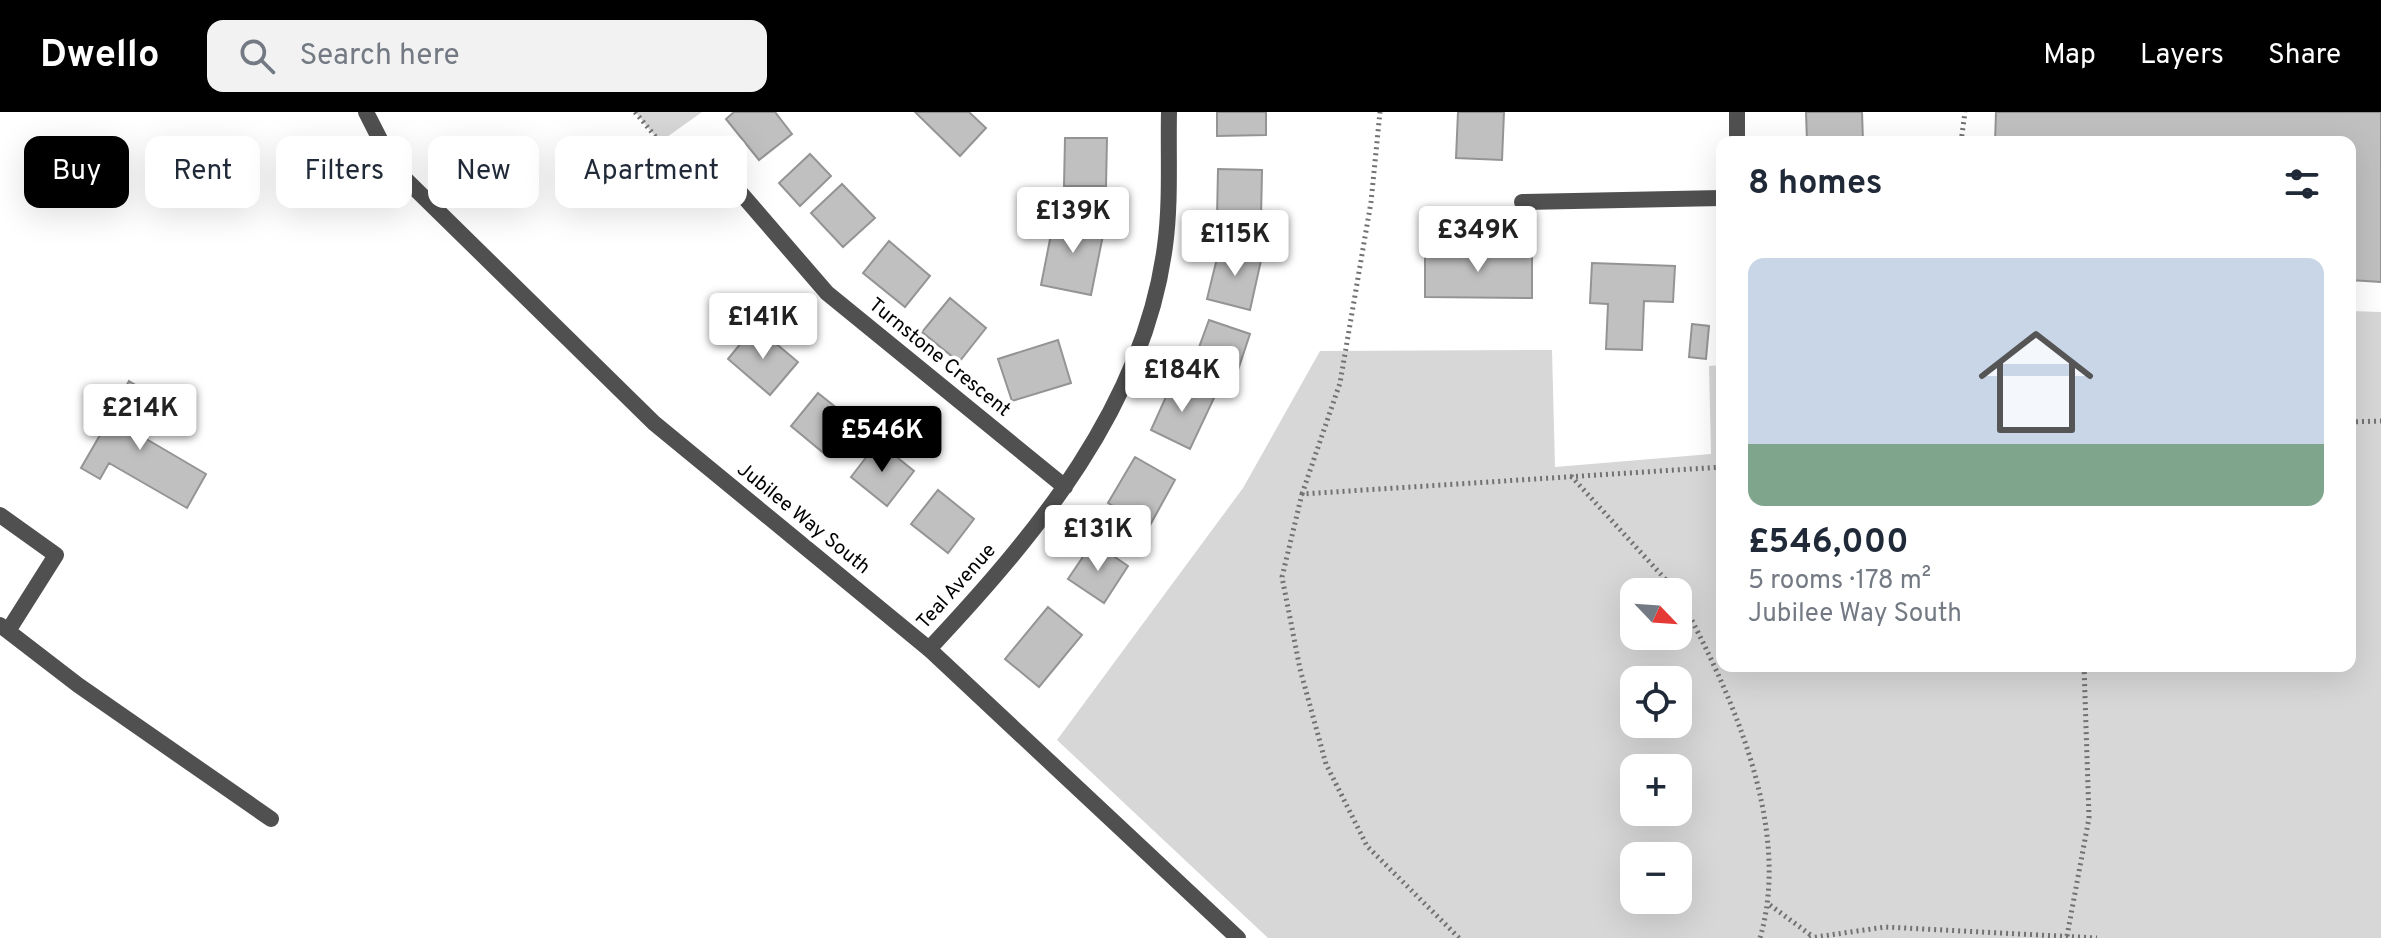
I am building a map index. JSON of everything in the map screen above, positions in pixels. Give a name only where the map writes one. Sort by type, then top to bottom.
[{"type":"street","name":"Jubilee Way South","points":[[366,112],[395,169],[654,423],[929,649],[1238,938]]},
{"type":"street","name":"Teal Avenue","points":[[929,649],[992,582],[1065,487],[1105,426],[1143,337],[1165,246],[1169,112]]},
{"type":"street","points":[[1737,112],[1737,136]]},
{"type":"street","points":[[1522,202],[1716,198]]},
{"type":"street","name":"Turnstone Crescent","points":[[747,200],[827,293],[1065,487]]},
{"type":"street","points":[[0,515],[56,555],[4,628],[78,685],[271,819]]},
{"type":"path","points":[[635,112],[655,136]]},
{"type":"path","points":[[1380,112],[1371,202],[1340,383],[1302,494],[1282,577],[1300,669],[1326,764],[1367,846],[1459,938]]},
{"type":"path","points":[[1962,136],[1965,112]]},
{"type":"path","points":[[2356,422],[2381,421]]},
{"type":"path","points":[[1302,494],[1716,467]]},
{"type":"path","points":[[1570,475],[1664,578]]},
{"type":"path","points":[[1692,620],[1716,665]]},
{"type":"path","points":[[1719,672],[1749,749],[1763,818],[1770,905],[1760,938]]},
{"type":"path","points":[[2067,936],[2089,818],[2084,672]]},
{"type":"path","points":[[1770,905],[1810,937],[1885,927],[2097,938]]},
{"type":"shaded area","points":[[635,112],[702,112],[668,136],[655,136]]},
{"type":"shaded area","points":[[2356,311],[2381,312],[2381,938],[1268,938],[1057,740],[1243,488],[1320,351],[1552,350],[1555,467],[1711,454],[1709,366],[1716,365],[1716,672],[2356,672]]},
{"type":"building","points":[[734,112],[775,112],[792,134],[759,160],[747,145],[747,136],[740,136],[726,119]]},
{"type":"building","points":[[915,112],[969,112],[986,128],[960,156]]},
{"type":"building","points":[[1217,112],[1266,112],[1266,135],[1217,136]]},
{"type":"building","points":[[1458,112],[1504,112],[1502,160],[1456,158]]},
{"type":"building","points":[[1806,112],[1862,112],[1863,136],[1807,136]]},
{"type":"building","points":[[1996,112],[2381,112],[2381,282],[2356,280],[2356,136],[1995,136]]},
{"type":"building","points":[[1065,138],[1107,138],[1106,186],[1064,186]]},
{"type":"building","points":[[810,154],[831,176],[800,206],[779,183]]},
{"type":"building","points":[[1218,169],[1262,170],[1261,219],[1217,218]]},
{"type":"building","points":[[842,184],[875,218],[843,247],[811,213]]},
{"type":"building","points":[[1055,214],[1105,225],[1091,295],[1041,285]]},
{"type":"building","points":[[889,241],[930,276],[905,307],[863,273]]},
{"type":"building","points":[[1220,246],[1262,256],[1250,310],[1207,299]]},
{"type":"building","points":[[1425,250],[1532,251],[1532,298],[1425,297]]},
{"type":"building","points":[[1592,263],[1675,266],[1673,302],[1644,301],[1642,350],[1606,349],[1608,304],[1590,303]]},
{"type":"building","points":[[950,298],[986,328],[959,362],[922,332]]},
{"type":"building","points":[[1209,320],[1250,334],[1236,376],[1194,361]]},
{"type":"building","points":[[1692,324],[1709,326],[1706,359],[1689,357]]},
{"type":"building","points":[[755,326],[798,362],[770,395],[728,359]]},
{"type":"building","points":[[1058,340],[1071,383],[1012,401],[998,359]]},
{"type":"building","points":[[1174,379],[1214,398],[1190,449],[1151,430]]},
{"type":"building","points":[[129,381],[152,395],[131,430],[206,474],[187,508],[109,463],[100,479],[81,468],[100,435],[92,430],[100,415],[108,419]]},
{"type":"building","points":[[818,393],[854,422],[826,455],[791,426]]},
{"type":"building","points":[[878,442],[914,471],[887,506],[851,477]]},
{"type":"building","points":[[1135,457],[1175,480],[1149,527],[1108,503]]},
{"type":"building","points":[[938,490],[974,519],[948,553],[911,524]]},
{"type":"building","points":[[1093,542],[1128,566],[1104,603],[1068,579]]},
{"type":"building","points":[[1048,607],[1082,635],[1039,687],[1005,659]]}]
